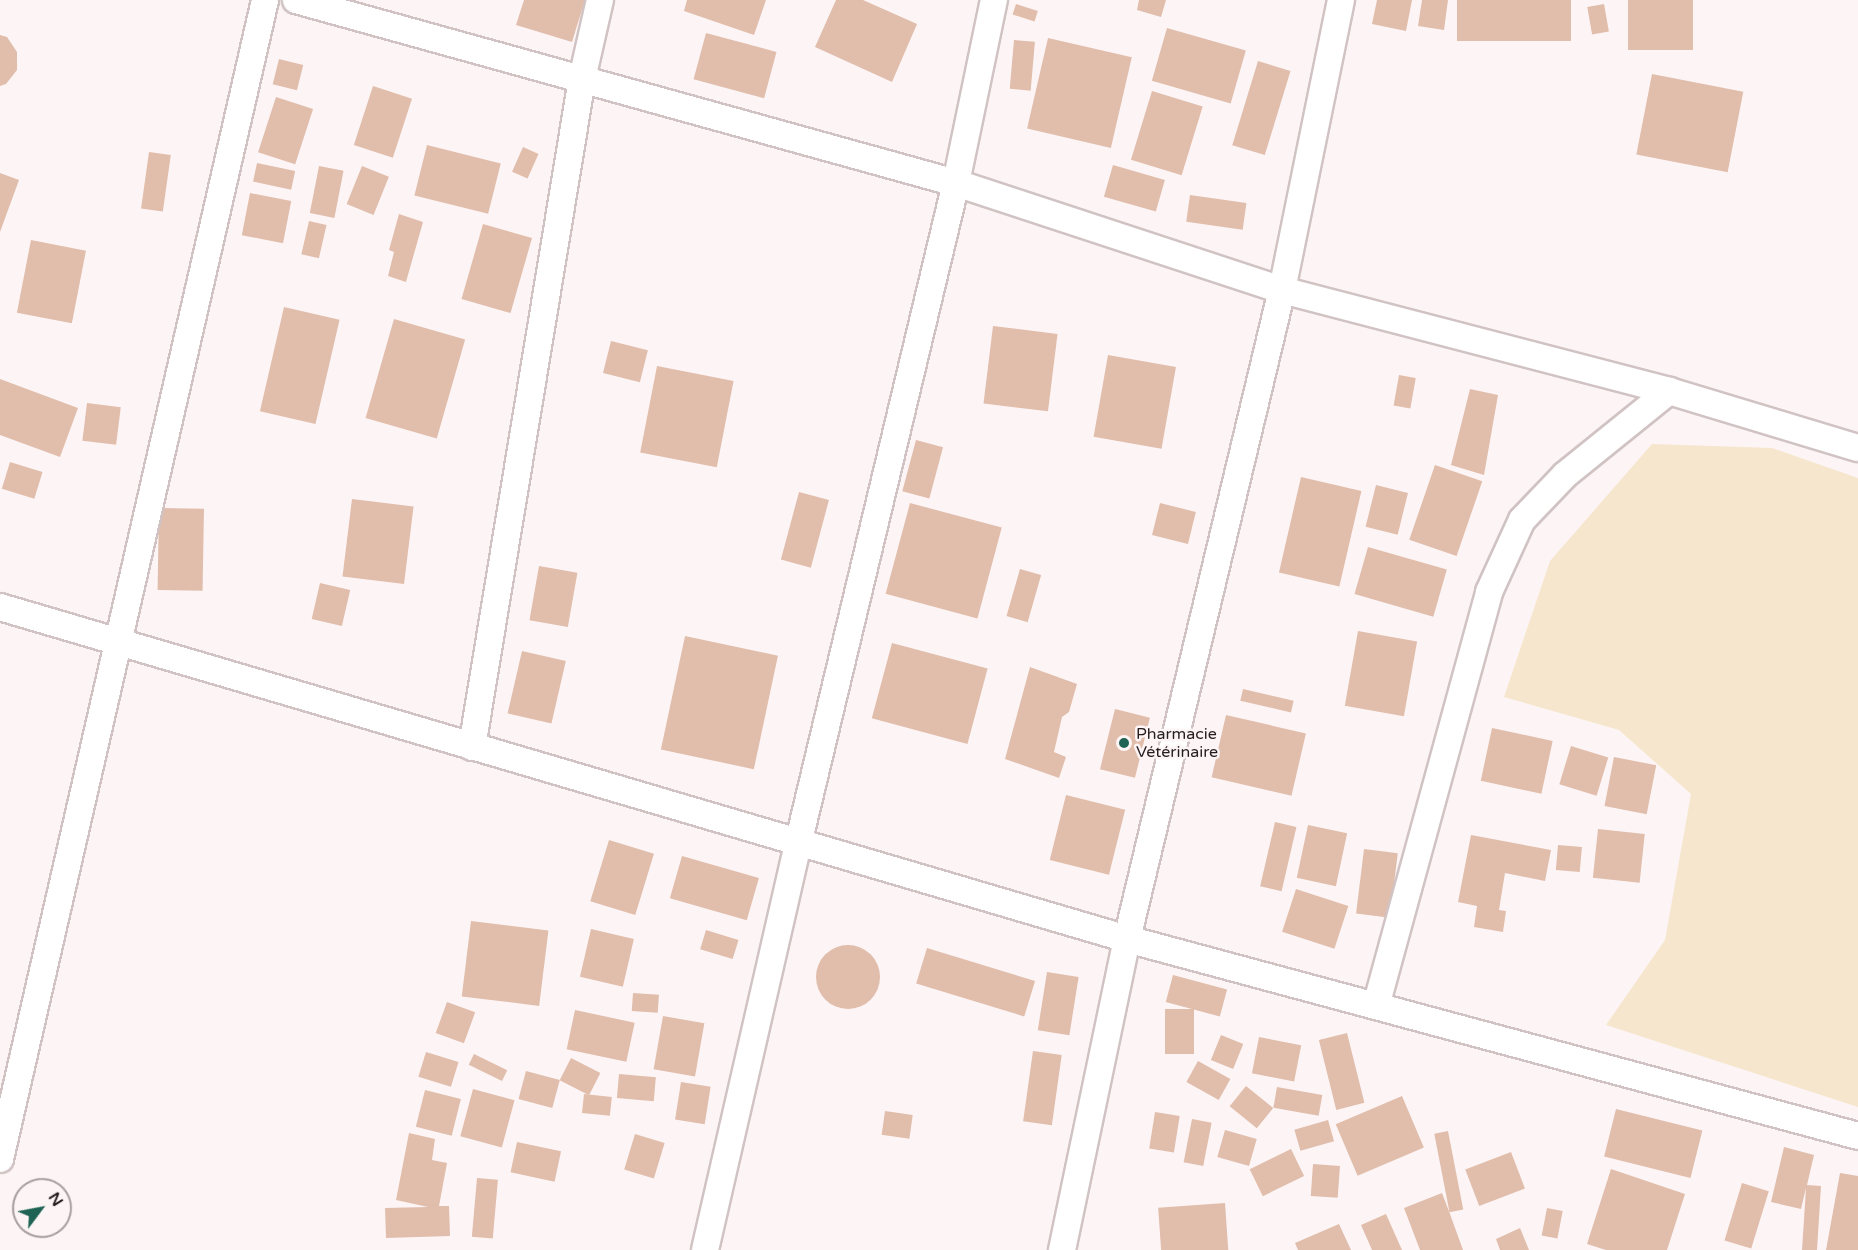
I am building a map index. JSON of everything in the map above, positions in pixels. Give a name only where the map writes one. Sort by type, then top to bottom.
[{"type":"street","points":[[0,1159],[116,643],[265,0]]},
{"type":"street","points":[[296,0],[956,183],[1282,290],[1669,391],[1858,448]]},
{"type":"street","points":[[472,747],[582,79],[600,0]]},
{"type":"street","points":[[705,1250],[799,840],[956,183],[994,0]]},
{"type":"street","points":[[1062,1250],[1127,939],[1282,290],[1341,0]]},
{"type":"street","points":[[1376,1006],[1489,592],[1522,520],[1564,475],[1669,391]]},
{"type":"street","points":[[0,607],[472,747],[799,840],[1127,939],[1858,1136]]},
{"type":"shaded area","points":[[1652,444],[1772,448],[1858,478],[1858,1107],[1606,1025],[1665,940],[1691,794],[1619,730],[1504,697],[1550,561]]},
{"type":"building","points":[[524,0],[585,0],[572,42],[516,25]]},
{"type":"building","points":[[687,0],[766,0],[754,35],[684,11]]},
{"type":"building","points":[[836,0],[863,0],[917,24],[892,82],[815,47]]},
{"type":"building","points":[[1139,0],[1166,0],[1161,17],[1137,10]]},
{"type":"building","points":[[1377,0],[1412,0],[1406,31],[1372,24]]},
{"type":"building","points":[[1422,0],[1448,0],[1444,30],[1418,26]]},
{"type":"building","points":[[1457,0],[1571,0],[1571,41],[1457,41]]},
{"type":"building","points":[[1628,0],[1693,0],[1693,50],[1628,50]]},
{"type":"building","points":[[1016,4],[1038,11],[1034,22],[1013,14]]},
{"type":"building","points":[[1604,4],[1609,32],[1592,35],[1587,7]]},
{"type":"building","points":[[1167,28],[1246,51],[1231,103],[1152,81]]},
{"type":"building","points":[[706,33],[777,52],[764,98],[694,79]]},
{"type":"building","points":[[0,35],[7,37],[17,52],[17,70],[6,84],[0,86]]},
{"type":"building","points":[[1048,38],[1132,57],[1111,148],[1027,129]]},
{"type":"building","points":[[1014,40],[1035,42],[1031,91],[1010,89]]},
{"type":"building","points":[[279,59],[303,65],[297,90],[273,84]]},
{"type":"building","points":[[1258,61],[1291,71],[1265,155],[1232,145]]},
{"type":"building","points":[[1652,74],[1743,92],[1728,172],[1636,154]]},
{"type":"building","points":[[373,86],[412,99],[393,158],[354,145]]},
{"type":"building","points":[[1152,91],[1203,106],[1182,175],[1131,160]]},
{"type":"building","points":[[276,97],[313,109],[295,164],[258,152]]},
{"type":"building","points":[[427,145],[501,163],[488,214],[414,195]]},
{"type":"building","points":[[523,147],[539,154],[528,179],[512,172]]},
{"type":"building","points":[[149,152],[171,155],[163,212],[141,208]]},
{"type":"building","points":[[257,163],[295,171],[291,190],[253,182]]},
{"type":"building","points":[[1113,165],[1165,180],[1156,212],[1104,197]]},
{"type":"building","points":[[319,166],[344,171],[334,218],[310,213]]},
{"type":"building","points":[[362,166],[389,177],[374,215],[347,204]]},
{"type":"building","points":[[0,173],[19,180],[0,232]]},
{"type":"building","points":[[250,193],[291,201],[283,243],[242,235]]},
{"type":"building","points":[[1190,195],[1246,203],[1243,230],[1186,222]]},
{"type":"building","points":[[399,214],[423,222],[406,282],[388,276],[394,252],[389,250]]},
{"type":"building","points":[[309,221],[327,225],[319,258],[301,254]]},
{"type":"building","points":[[483,224],[532,238],[511,313],[462,299]]},
{"type":"building","points":[[31,240],[86,251],[72,323],[17,313]]},
{"type":"building","points":[[284,307],[340,320],[315,424],[260,411]]},
{"type":"building","points":[[394,319],[465,339],[437,438],[366,418]]},
{"type":"building","points":[[993,326],[1058,334],[1048,411],[983,403]]},
{"type":"building","points":[[611,341],[648,350],[640,382],[603,373]]},
{"type":"building","points":[[1108,355],[1176,367],[1162,449],[1094,437]]},
{"type":"building","points":[[657,366],[734,381],[717,467],[640,452]]},
{"type":"building","points":[[1399,375],[1416,378],[1410,408],[1394,406]]},
{"type":"building","points":[[0,379],[78,408],[60,457],[0,435]]},
{"type":"building","points":[[1470,389],[1498,395],[1484,475],[1451,465]]},
{"type":"building","points":[[87,403],[121,407],[116,445],[82,441]]},
{"type":"building","points":[[916,440],[943,447],[929,498],[902,491]]},
{"type":"building","points":[[10,462],[43,472],[34,499],[2,489]]},
{"type":"building","points":[[1435,465],[1482,481],[1457,556],[1409,540]]},
{"type":"building","points":[[1301,477],[1361,491],[1339,586],[1279,572]]},
{"type":"building","points":[[1376,485],[1408,493],[1398,535],[1366,527]]},
{"type":"building","points":[[799,492],[829,500],[811,568],[781,560]]},
{"type":"building","points":[[352,499],[414,507],[404,584],[342,576]]},
{"type":"building","points":[[910,503],[1002,528],[977,618],[886,594]]},
{"type":"building","points":[[1160,503],[1196,512],[1188,544],[1152,535]]},
{"type":"building","points":[[159,508],[204,509],[203,591],[158,590]]},
{"type":"building","points":[[1368,547],[1447,570],[1433,617],[1354,594]]},
{"type":"building","points":[[539,566],[577,573],[568,627],[529,620]]},
{"type":"building","points":[[1020,569],[1041,575],[1028,622],[1006,616]]},
{"type":"building","points":[[320,583],[350,590],[342,626],[312,619]]},
{"type":"building","points":[[1358,631],[1417,641],[1404,716],[1345,706]]},
{"type":"building","points":[[685,636],[778,656],[754,769],[661,749]]},
{"type":"building","points":[[892,643],[988,669],[967,744],[872,718]]},
{"type":"building","points":[[522,651],[566,661],[551,723],[508,713]]},
{"type":"building","points":[[1030,667],[1077,684],[1069,712],[1062,717],[1054,752],[1066,757],[1059,778],[1005,759]]},
{"type":"building","points":[[1243,689],[1294,701],[1291,712],[1240,701]]},
{"type":"building","name":"Pharmacie Vétérinaire","points":[[1115,709],[1150,718],[1135,778],[1100,769]]},
{"type":"building","points":[[1226,715],[1306,733],[1292,796],[1212,777]]},
{"type":"building","points":[[1492,728],[1553,741],[1541,794],[1481,781]]},
{"type":"building","points":[[1571,746],[1608,757],[1597,796],[1559,784]]},
{"type":"building","points":[[1614,757],[1656,765],[1647,814],[1604,806]]},
{"type":"building","points":[[1066,795],[1125,810],[1109,875],[1050,860]]},
{"type":"building","points":[[1275,822],[1296,827],[1282,891],[1260,886]]},
{"type":"building","points":[[1308,825],[1347,833],[1336,886],[1297,878]]},
{"type":"building","points":[[1598,829],[1645,834],[1640,883],[1593,878]]},
{"type":"building","points":[[1471,835],[1551,850],[1545,881],[1505,873],[1499,910],[1506,911],[1503,932],[1474,927],[1477,906],[1458,902]]},
{"type":"building","points":[[609,840],[654,854],[635,915],[590,901]]},
{"type":"building","points":[[1558,845],[1582,847],[1580,872],[1556,870]]},
{"type":"building","points":[[1364,849],[1398,853],[1390,918],[1356,914]]},
{"type":"building","points":[[682,856],[759,878],[747,920],[670,898]]},
{"type":"building","points":[[1296,889],[1348,906],[1334,949],[1282,932]]},
{"type":"building","points":[[471,921],[548,931],[539,1006],[462,996]]},
{"type":"building","points":[[591,929],[634,939],[623,987],[580,977]]},
{"type":"building","points":[[706,930],[739,940],[733,959],[700,949]]},
{"type":"building","points":[[842,945],[854,945],[871,954],[878,965],[880,977],[878,989],[871,1000],[854,1009],[842,1009],[830,1004],[821,995],[816,983],[816,971],[821,959],[830,950]]},
{"type":"building","points":[[927,948],[1035,981],[1024,1016],[916,983]]},
{"type":"building","points":[[1047,972],[1079,977],[1069,1035],[1038,1030]]},
{"type":"building","points":[[1173,975],[1227,989],[1220,1017],[1166,1002]]},
{"type":"building","points":[[633,993],[659,995],[658,1013],[632,1011]]},
{"type":"building","points":[[447,1002],[475,1012],[464,1043],[436,1033]]},
{"type":"building","points":[[1165,1009],[1194,1009],[1194,1054],[1165,1054]]},
{"type":"building","points":[[575,1010],[635,1023],[626,1062],[567,1049]]},
{"type":"building","points":[[663,1016],[704,1023],[695,1076],[654,1069]]},
{"type":"building","points":[[1347,1033],[1364,1103],[1336,1110],[1319,1040]]},
{"type":"building","points":[[1221,1035],[1243,1044],[1233,1069],[1211,1060]]},
{"type":"building","points":[[1259,1037],[1301,1045],[1294,1082],[1252,1073]]},
{"type":"building","points":[[1033,1051],[1062,1055],[1052,1125],[1023,1121]]},
{"type":"building","points":[[426,1052],[459,1062],[451,1087],[418,1077]]},
{"type":"building","points":[[474,1054],[507,1070],[502,1081],[469,1065]]},
{"type":"building","points":[[571,1058],[600,1073],[589,1095],[560,1080]]},
{"type":"building","points":[[1198,1061],[1230,1079],[1219,1100],[1186,1082]]},
{"type":"building","points":[[526,1071],[560,1080],[552,1108],[518,1099]]},
{"type":"building","points":[[619,1074],[656,1077],[654,1101],[617,1098]]},
{"type":"building","points":[[681,1082],[711,1087],[705,1124],[675,1120]]},
{"type":"building","points":[[1246,1086],[1273,1108],[1257,1128],[1230,1106]]},
{"type":"building","points":[[1277,1087],[1322,1095],[1319,1116],[1273,1108]]},
{"type":"building","points":[[473,1089],[515,1100],[502,1147],[460,1136]]},
{"type":"building","points":[[425,1090],[461,1099],[452,1136],[416,1127]]},
{"type":"building","points":[[584,1094],[612,1097],[610,1116],[582,1113]]},
{"type":"building","points":[[1402,1096],[1424,1148],[1358,1176],[1336,1124]]},
{"type":"building","points":[[1616,1109],[1702,1131],[1691,1178],[1604,1157]]},
{"type":"building","points":[[885,1111],[913,1115],[909,1139],[882,1135]]},
{"type":"building","points":[[1155,1112],[1180,1116],[1174,1152],[1149,1149]]},
{"type":"building","points":[[1192,1119],[1212,1123],[1203,1166],[1184,1162]]},
{"type":"building","points":[[1328,1120],[1334,1141],[1300,1151],[1294,1130]]},
{"type":"building","points":[[1225,1130],[1257,1139],[1249,1166],[1217,1157]]},
{"type":"building","points":[[1448,1131],[1463,1210],[1450,1212],[1434,1134]]},
{"type":"building","points":[[409,1133],[435,1139],[432,1160],[447,1163],[439,1206],[449,1206],[450,1236],[386,1238],[385,1208],[428,1207],[396,1200]]},
{"type":"building","points":[[635,1134],[665,1143],[654,1178],[624,1169]]},
{"type":"building","points":[[517,1142],[561,1151],[555,1182],[511,1172]]},
{"type":"building","points":[[1784,1147],[1814,1155],[1807,1185],[1821,1186],[1817,1250],[1802,1250],[1806,1188],[1801,1209],[1771,1202]]},
{"type":"building","points":[[1291,1149],[1304,1176],[1263,1196],[1250,1169]]},
{"type":"building","points":[[1511,1152],[1525,1188],[1479,1206],[1465,1170]]},
{"type":"building","points":[[1313,1164],[1340,1166],[1338,1198],[1311,1196]]},
{"type":"building","points":[[1611,1169],[1685,1194],[1667,1250],[1606,1250],[1587,1244]]},
{"type":"building","points":[[1840,1173],[1858,1176],[1858,1250],[1826,1250]]},
{"type":"building","points":[[477,1178],[498,1180],[493,1239],[472,1237]]},
{"type":"building","points":[[1742,1183],[1769,1191],[1751,1249],[1724,1240]]},
{"type":"building","points":[[1442,1193],[1463,1250],[1420,1250],[1404,1208]]},
{"type":"building","points":[[1225,1203],[1228,1250],[1161,1250],[1158,1208]]},
{"type":"building","points":[[1547,1208],[1563,1211],[1557,1239],[1542,1235]]},
{"type":"building","points":[[1386,1214],[1402,1250],[1372,1250],[1361,1225]]},
{"type":"building","points":[[1339,1224],[1351,1250],[1298,1250],[1295,1243]]},
{"type":"building","points":[[1520,1228],[1529,1250],[1500,1250],[1496,1239]]},
{"type":"place","name":"Pharmacie Vétérinaire","points":[[1124,743]]}]
